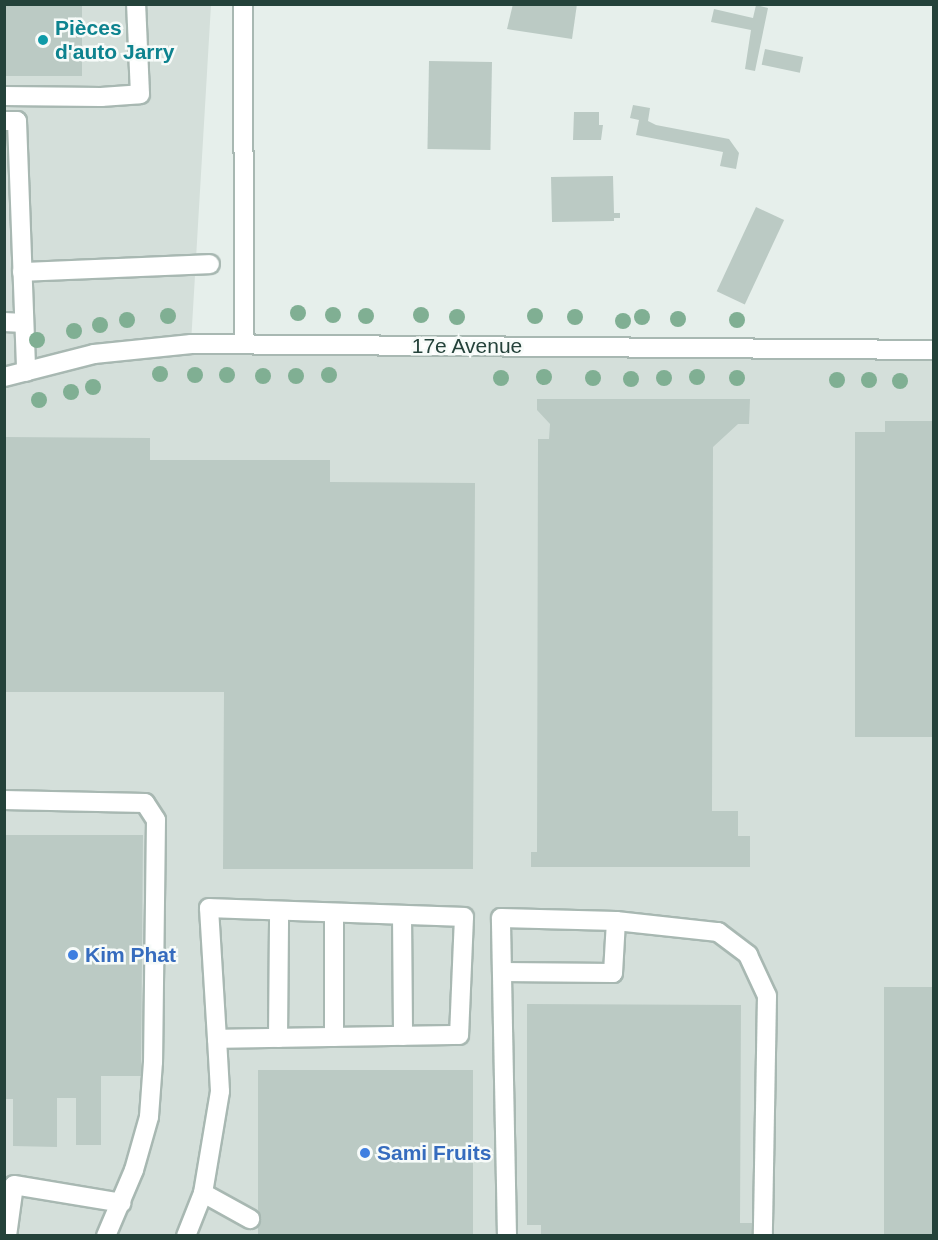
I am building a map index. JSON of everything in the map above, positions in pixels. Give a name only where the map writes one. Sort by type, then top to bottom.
[{"type":"street","points":[[4,96],[101,97],[140,94],[136,4]]},
{"type":"street","points":[[243,4],[244,344]]},
{"type":"street","points":[[4,121],[17,121],[26,372]]},
{"type":"street","points":[[22,272],[210,264]]},
{"type":"street","points":[[4,322],[24,323]]},
{"type":"street","name":"17e Avenue","points":[[4,377],[94,354],[134,348],[244,344],[933,350]]},
{"type":"street","points":[[4,800],[145,803],[156,820],[153,1062],[149,1117],[135,1170],[106,1236]]},
{"type":"street","points":[[186,1236],[203,1192],[220,1091],[209,908],[464,917],[459,1035],[217,1039]]},
{"type":"street","points":[[278,1038],[279,911]]},
{"type":"street","points":[[334,913],[334,1037]]},
{"type":"street","points":[[402,915],[403,1036]]},
{"type":"street","points":[[507,1236],[501,918],[616,921],[718,932],[748,955],[767,996],[764,1236]]},
{"type":"street","points":[[502,972],[613,973],[616,921]]},
{"type":"street","points":[[7,1236],[14,1185],[121,1203]]},
{"type":"street","points":[[203,1192],[250,1219]]},
{"type":"shaded area","points":[[5,5],[211,5],[191,343],[933,350],[933,1235],[5,1236]]},
{"type":"building","name":"Pièces d'auto Jarry","points":[[4,4],[82,4],[82,76],[4,76]]},
{"type":"building","points":[[513,4],[577,4],[572,39],[507,29]]},
{"type":"building","points":[[756,5],[768,8],[755,71],[745,69],[751,30],[711,22],[714,9],[753,18]]},
{"type":"building","points":[[765,49],[803,57],[800,73],[762,65]]},
{"type":"building","points":[[429,61],[492,62],[490,150],[427,149]]},
{"type":"building","points":[[633,105],[650,108],[648,121],[656,125],[729,139],[739,153],[736,169],[720,166],[723,152],[636,135],[639,120],[630,118]]},
{"type":"building","points":[[574,112],[599,112],[599,125],[603,125],[601,140],[573,140]]},
{"type":"building","points":[[613,176],[614,213],[620,213],[620,218],[614,218],[614,221],[552,222],[551,177]]},
{"type":"building","points":[[756,207],[784,220],[745,304],[717,291]]},
{"type":"building","points":[[537,399],[750,399],[749,424],[738,424],[713,447],[712,811],[738,811],[738,836],[750,836],[750,867],[531,867],[531,852],[537,852],[538,439],[549,439],[550,424],[537,410]]},
{"type":"building","points":[[885,421],[934,421],[934,737],[855,737],[855,432],[885,432]]},
{"type":"building","points":[[4,437],[150,438],[150,460],[330,460],[330,482],[475,483],[473,869],[223,869],[224,692],[4,692]]},
{"type":"building","name":"Kim Phat","points":[[4,835],[143,835],[141,1076],[101,1076],[101,1145],[76,1145],[76,1098],[57,1098],[57,1147],[13,1146],[13,1099],[4,1099]]},
{"type":"building","points":[[884,987],[934,987],[934,1236],[884,1236]]},
{"type":"building","points":[[527,1004],[741,1005],[740,1223],[752,1223],[752,1236],[541,1236],[541,1225],[527,1225]]},
{"type":"building","name":"Sami Fruits","points":[[258,1070],[473,1070],[473,1236],[258,1236]]},
{"type":"place","name":"Pièces d'auto Jarry","points":[[43,40]]},
{"type":"place","name":"Kim Phat","points":[[73,955]]},
{"type":"place","name":"Sami Fruits","points":[[365,1153]]}]
